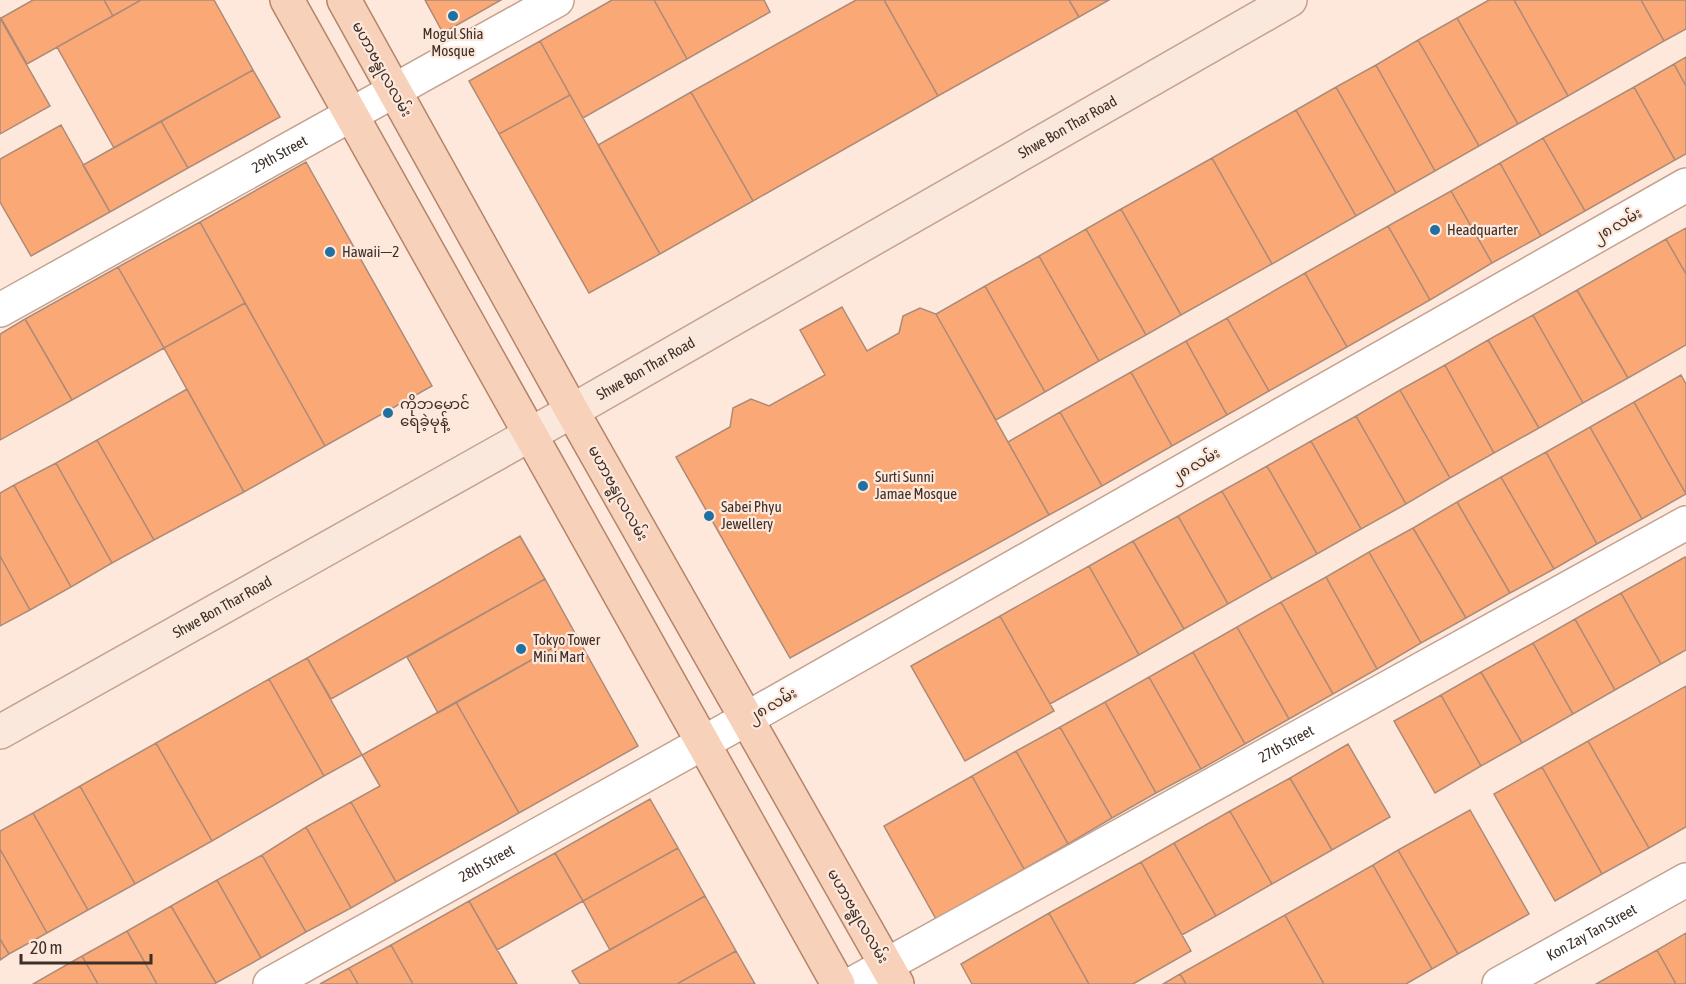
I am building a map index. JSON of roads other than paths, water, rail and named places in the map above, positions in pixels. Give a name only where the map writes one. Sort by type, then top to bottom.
[{"type":"main road","points":[[287,0],[838,984]]},
{"type":"main road","name":"မဟာဗန္ဓုလလမ်း","points":[[344,0],[572,411],[892,974]]},
{"type":"main road","name":"Shwe Bon Thar Road","points":[[0,732],[572,411],[1290,0]]},
{"type":"street","name":"29th Street","points":[[0,310],[557,0]]},
{"type":"street","name":"၂၈ လမ်း","points":[[703,743],[1686,185]]},
{"type":"street","name":"27th Street","points":[[852,984],[892,974],[1686,522]]},
{"type":"street","name":"28th Street","points":[[270,984],[703,743]]},
{"type":"street","name":"Kon Zay Tan Street","points":[[1499,984],[1686,880]]},
{"type":"place","name":"Mogul Shia Mosque","points":[[453,16]]},
{"type":"place","name":"Headquarter","points":[[1435,230]]},
{"type":"place","name":"Hawaii—2","points":[[330,252]]},
{"type":"place","name":"ကိုဘမောင် ရေခဲ့မုန့်","points":[[388,413]]},
{"type":"place","name":"Surti Sunni Jamae Mosque","points":[[863,486]]},
{"type":"place","name":"Sabei Phyu Jewellery","points":[[709,516]]},
{"type":"place","name":"Tokyo Tower Mini Mart","points":[[521,649]]}]
